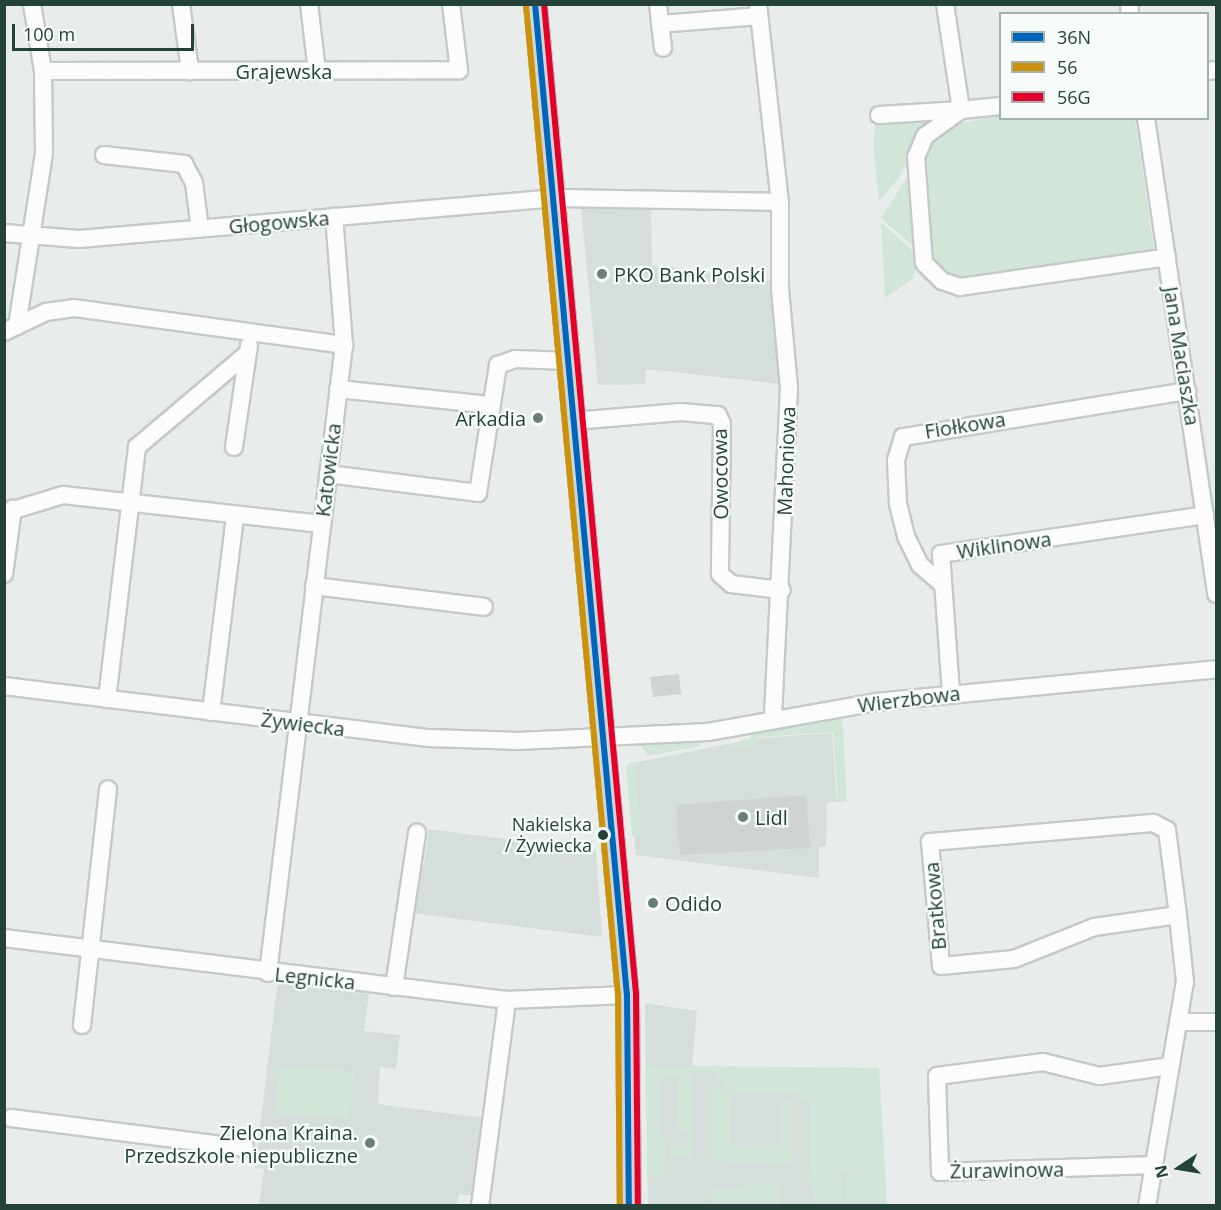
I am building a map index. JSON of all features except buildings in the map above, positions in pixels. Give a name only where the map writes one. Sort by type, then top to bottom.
[{"type":"main road","points":[[535,4],[627,995],[629,1206]]},
{"type":"street","points":[[11,329],[32,237],[44,153],[44,71],[32,4]]},
{"type":"street","points":[[181,4],[190,71]]},
{"type":"street","points":[[309,4],[317,72]]},
{"type":"street","name":"Grajewska","points":[[44,71],[459,70],[452,4]]},
{"type":"street","points":[[658,4],[663,48]]},
{"type":"street","points":[[945,4],[961,110]]},
{"type":"street","points":[[660,24],[759,10]]},
{"type":"street","name":"Mahoniowa","points":[[759,10],[780,202],[780,289],[789,388],[782,590],[773,720]]},
{"type":"street","points":[[879,115],[999,106]]},
{"type":"street","points":[[961,110],[918,144],[924,263],[937,278],[960,287],[1167,257]]},
{"type":"street","name":"Jana Maciaszka","points":[[1146,120],[1187,391],[1209,504],[1216,594]]},
{"type":"street","points":[[104,155],[184,164],[194,183],[200,229]]},
{"type":"street","name":"Głogowska","points":[[4,234],[79,239],[553,198],[780,202]]},
{"type":"street","name":"Katowicka","points":[[268,973],[344,345],[334,216]]},
{"type":"street","points":[[11,329],[46,312],[74,308],[344,345]]},
{"type":"street","points":[[234,447],[252,333]]},
{"type":"street","points":[[107,699],[133,504],[137,447],[248,353]]},
{"type":"street","points":[[328,474],[478,493],[489,405],[496,371],[504,361],[569,361]]},
{"type":"street","points":[[338,389],[489,405]]},
{"type":"street","name":"Fiołkowa","points":[[942,584],[915,555],[898,503],[896,460],[903,437],[1187,391]]},
{"type":"street","name":"Owocowa","points":[[574,421],[681,412],[718,415],[722,424],[720,573],[731,584],[782,590]]},
{"type":"street","points":[[4,574],[9,511],[63,495],[321,524]]},
{"type":"street","name":"Wiklinowa","points":[[951,693],[941,554],[1209,504]]},
{"type":"street","points":[[211,712],[235,516]]},
{"type":"street","points":[[915,555],[941,554]]},
{"type":"street","points":[[314,586],[484,607]]},
{"type":"street","name":"Wierzbowa","points":[[602,735],[708,732],[951,693],[1216,669]]},
{"type":"street","name":"Żywiecka","points":[[4,686],[299,723],[466,741],[602,735]]},
{"type":"street","points":[[82,1025],[92,948],[89,931],[108,789]]},
{"type":"street","name":"Bratkowa","points":[[1154,823],[1167,830],[1178,915],[1094,927],[1014,959],[941,966],[930,842],[1154,823]]},
{"type":"street","points":[[394,987],[417,833]]},
{"type":"street","points":[[1148,1206],[1185,982],[1178,915]]},
{"type":"street","name":"Legnicka","points":[[4,938],[268,973],[507,1000],[627,995]]},
{"type":"street","points":[[480,1206],[507,1000]]},
{"type":"street","points":[[1178,1022],[1216,1022]]},
{"type":"street","name":"Żurawinowa","points":[[1153,1165],[940,1172],[937,1076],[1042,1062],[1100,1076],[1170,1066]]},
{"type":"street","points":[[11,1118],[245,1149]]},
{"type":"shaded area","points":[[581,207],[651,210],[652,265],[771,281],[779,384],[645,370],[646,384],[598,385]]},
{"type":"shaded area","points":[[832,733],[837,802],[827,802],[826,846],[819,848],[819,878],[636,855],[628,764],[757,738]]},
{"type":"shaded area","points":[[429,829],[596,851],[602,937],[411,913],[417,872],[424,865]]},
{"type":"shaded area","name":"Zielona Kraina. Przedszkole niepubliczne","points":[[281,983],[369,994],[364,1031],[400,1035],[396,1069],[380,1067],[378,1104],[484,1118],[474,1196],[459,1194],[457,1205],[259,1205],[264,1169],[255,1168],[277,987]]},
{"type":"shaded area","points":[[645,1003],[697,1011],[692,1066],[879,1068],[887,1205],[648,1205]]},
{"type":"green space","points":[[949,111],[919,136],[899,178],[879,201],[873,145],[876,118]]},
{"type":"green space","points":[[999,115],[999,120],[1135,120],[1154,250],[962,280],[931,270],[921,148],[952,125]]},
{"type":"green space","points":[[914,167],[915,248],[881,218]]},
{"type":"green space","points":[[881,222],[915,253],[916,261],[913,279],[885,298]]},
{"type":"green space","points":[[842,714],[847,801],[838,802],[833,732],[757,737],[757,747],[721,747],[751,738],[750,731]]},
{"type":"green space","points":[[695,739],[701,746],[648,756],[639,742]]},
{"type":"green space","points":[[635,762],[641,836],[632,836],[626,767]]},
{"type":"green space","points":[[280,1066],[354,1072],[350,1118],[275,1114]]},
{"type":"green space","points":[[646,1066],[879,1068],[887,1205],[846,1205],[845,1175],[866,1172],[835,1172],[842,1176],[844,1205],[815,1205],[814,1188],[809,1188],[810,1101],[800,1101],[800,1094],[736,1094],[714,1073],[692,1073],[693,1156],[671,1156],[670,1145],[687,1145],[687,1131],[679,1131],[678,1077],[659,1077],[659,1133],[665,1134],[665,1176],[647,1176]]},
{"type":"green space","points":[[711,1079],[729,1095],[730,1146],[781,1145],[781,1101],[791,1101],[791,1165],[712,1160]]},
{"type":"green space","points":[[743,1184],[781,1184],[781,1205],[711,1205],[711,1190],[743,1189]]},
{"type":"transit line","name":"36N","points":[[535,4],[627,995],[629,1206]]},
{"type":"transit line","name":"56G","points":[[544,4],[636,994],[638,1206]]},
{"type":"transit line","name":"56","points":[[526,5],[618,995],[620,1206]]},
{"type":"place","name":"PKO Bank Polski","points":[[602,274]]},
{"type":"place","name":"Arkadia","points":[[538,418]]},
{"type":"place","name":"Lidl","points":[[743,817]]},
{"type":"place","name":"Nakielska / Żywiecka","points":[[603,835]]},
{"type":"place","name":"Odido","points":[[653,903]]},
{"type":"place","name":"Zielona Kraina. Przedszkole niepubliczne","points":[[370,1143]]}]
